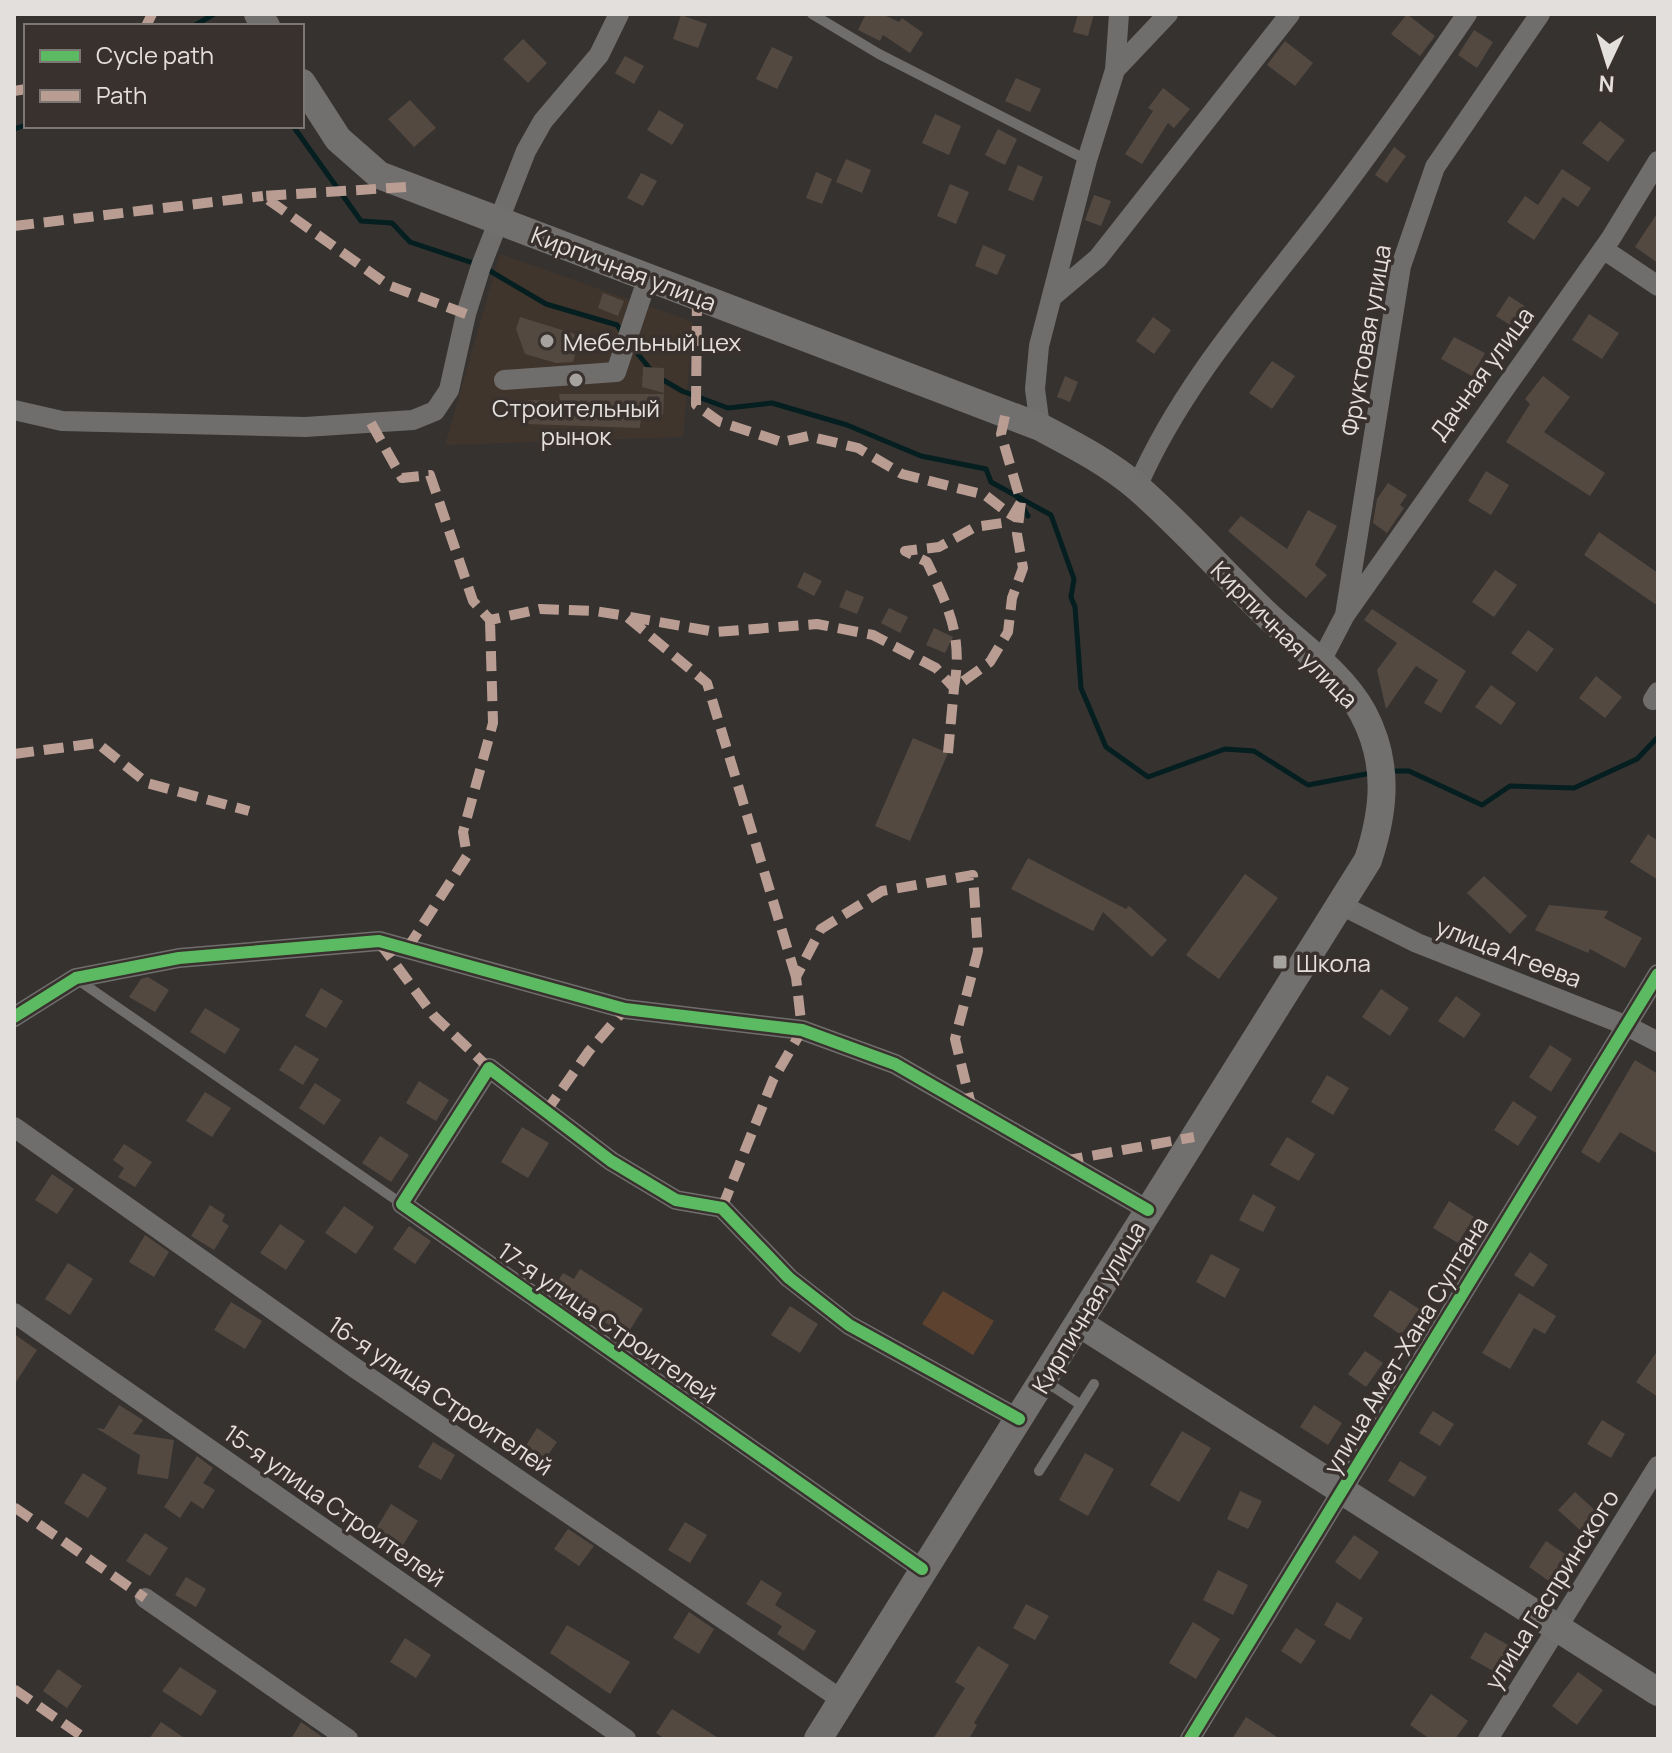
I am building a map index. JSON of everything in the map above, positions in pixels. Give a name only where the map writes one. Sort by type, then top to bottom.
[{"type":"main road","name":"Кирпичная улица","points":[[304,86],[338,139],[354,157],[392,181],[1040,427],[1087,452],[1137,487],[1320,663],[1362,712],[1382,771],[1380,825],[1368,860],[1343,906],[1148,1210],[818,1739]]},
{"type":"main road","points":[[1079,1323],[1658,1692]]},
{"type":"street","points":[[14,410],[62,421],[305,427],[425,417],[444,402],[449,390],[466,314],[526,151],[543,121],[599,55],[619,14]]},
{"type":"street","points":[[1040,427],[1035,389],[1039,346],[1087,160],[1115,70],[1119,14]]},
{"type":"street","points":[[1115,70],[1168,14]]},
{"type":"street","points":[[1053,296],[1098,258],[1290,14]]},
{"type":"street","points":[[1137,487],[1157,442],[1210,359],[1377,144],[1467,14]]},
{"type":"street","name":"Фруктовая улица","points":[[1345,615],[1401,266],[1435,167],[1540,14]]},
{"type":"street","name":"Дачная улица","points":[[1345,615],[1603,249],[1658,161]]},
{"type":"street","points":[[1603,249],[1658,286]]},
{"type":"street","points":[[504,380],[616,372],[648,277]]},
{"type":"street","points":[[1320,663],[1345,615]]},
{"type":"street","name":"улица Агеева","points":[[1343,906],[1417,943],[1625,1025],[1658,1042]]},
{"type":"street","points":[[14,1017],[76,978],[179,958],[379,941],[625,1009],[802,1030],[895,1064],[1148,1210]]},
{"type":"street","name":"улица Амет-Хана Султана","points":[[1190,1739],[1658,974]]},
{"type":"street","points":[[402,1204],[489,1068],[545,1113],[637,1177],[676,1200],[722,1208],[789,1278],[849,1325],[1019,1419]]},
{"type":"street","name":"16-я улица Строителей","points":[[14,1127],[368,1377],[842,1700]]},
{"type":"street","name":"17-я улица Строителей","points":[[402,1204],[922,1569]]},
{"type":"street","name":"15-я улица Строителей","points":[[14,1313],[626,1739]]},
{"type":"street","name":"улица Гаспринского","points":[[1488,1739],[1658,1466]]},
{"type":"street","points":[[145,1598],[348,1739]]},
{"type":"lane","points":[[812,14],[879,54],[1087,160]]},
{"type":"lane","points":[[76,978],[402,1204]]},
{"type":"lane","points":[[1043,1380],[1081,1405]]},
{"type":"lane","points":[[1039,1471],[1094,1384]]},
{"type":"shaded area","name":"Строительный рынок","points":[[500,254],[693,322],[683,437],[445,445]]},
{"type":"shaded area","points":[[943,1291],[994,1321],[973,1355],[922,1324]]},
{"type":"building","points":[[866,14],[882,14],[899,22],[902,18],[923,33],[910,53],[883,35],[880,41],[858,30]]},
{"type":"building","points":[[1078,14],[1094,14],[1088,36],[1073,32]]},
{"type":"building","points":[[1407,14],[1435,36],[1420,56],[1391,34]]},
{"type":"building","points":[[681,15],[707,24],[698,48],[673,39]]},
{"type":"building","points":[[1474,30],[1493,42],[1477,68],[1458,55]]},
{"type":"building","points":[[523,39],[547,63],[528,83],[503,59]]},
{"type":"building","points":[[1285,41],[1313,63],[1295,86],[1267,65]]},
{"type":"building","points":[[772,47],[793,57],[777,89],[756,79]]},
{"type":"building","points":[[625,56],[644,66],[634,84],[615,73]]},
{"type":"building","points":[[1016,78],[1041,89],[1030,112],[1005,101]]},
{"type":"building","points":[[1163,88],[1190,109],[1174,128],[1168,123],[1142,164],[1125,154],[1153,111],[1148,108]]},
{"type":"building","points":[[410,100],[436,128],[414,147],[388,119]]},
{"type":"building","points":[[659,110],[684,125],[672,145],[647,130]]},
{"type":"building","points":[[935,114],[961,126],[949,155],[922,143]]},
{"type":"building","points":[[1600,121],[1625,140],[1608,162],[1582,143]]},
{"type":"building","points":[[998,129],[1017,139],[1005,165],[985,155]]},
{"type":"building","points":[[1394,147],[1406,156],[1387,183],[1375,175]]},
{"type":"building","points":[[846,159],[871,170],[862,193],[836,182]]},
{"type":"building","points":[[1018,165],[1043,177],[1033,201],[1008,190]]},
{"type":"building","points":[[1562,169],[1591,188],[1578,207],[1563,197],[1534,240],[1507,222],[1525,196],[1538,205]]},
{"type":"building","points":[[816,172],[832,179],[822,204],[806,198]]},
{"type":"building","points":[[641,173],[657,181],[643,206],[627,198]]},
{"type":"building","points":[[950,184],[969,192],[956,224],[937,216]]},
{"type":"building","points":[[1094,195],[1111,201],[1101,226],[1085,220]]},
{"type":"building","points":[[1658,212],[1658,263],[1635,247]]},
{"type":"building","points":[[983,245],[1006,255],[997,275],[975,266]]},
{"type":"building","points":[[603,293],[624,301],[618,316],[598,308]]},
{"type":"building","points":[[1509,296],[1526,307],[1513,327],[1496,316]]},
{"type":"building","points":[[1589,314],[1619,333],[1602,359],[1572,340]]},
{"type":"building","name":"Мебельный цех","points":[[520,317],[575,334],[571,348],[576,352],[573,362],[556,363],[525,354],[516,329]]},
{"type":"building","points":[[1153,317],[1171,330],[1154,354],[1136,341]]},
{"type":"building","points":[[1454,337],[1485,353],[1472,376],[1441,359]]},
{"type":"building","points":[[1272,361],[1295,376],[1272,409],[1249,393]]},
{"type":"building","points":[[643,367],[664,368],[664,393],[642,387]]},
{"type":"building","points":[[1065,376],[1078,382],[1070,402],[1057,397]]},
{"type":"building","points":[[1543,376],[1570,397],[1544,432],[1605,473],[1590,496],[1506,442],[1530,404],[1525,399]]},
{"type":"building","points":[[559,394],[664,394],[663,415],[641,414],[640,428],[527,424],[528,400],[560,401]]},
{"type":"building","points":[[1486,471],[1509,485],[1491,515],[1468,501]]},
{"type":"building","points":[[1388,483],[1407,495],[1400,505],[1404,508],[1387,533],[1373,523],[1377,499]]},
{"type":"building","points":[[1308,510],[1337,526],[1315,565],[1327,575],[1306,598],[1228,531],[1241,516],[1287,549]]},
{"type":"building","points":[[1599,532],[1658,573],[1658,606],[1584,555]]},
{"type":"building","points":[[1495,570],[1517,585],[1494,617],[1472,602]]},
{"type":"building","points":[[804,572],[822,581],[814,596],[797,587]]},
{"type":"building","points":[[846,590],[864,597],[857,614],[839,607]]},
{"type":"building","points":[[889,608],[908,617],[900,633],[881,623]]},
{"type":"building","points":[[1372,609],[1466,671],[1441,713],[1424,703],[1438,680],[1416,666],[1386,709],[1377,670],[1397,643],[1364,620]]},
{"type":"building","points":[[934,628],[953,637],[945,653],[926,645]]},
{"type":"building","points":[[1528,630],[1554,649],[1537,672],[1511,653]]},
{"type":"building","points":[[1596,676],[1622,697],[1605,718],[1579,698]]},
{"type":"building","points":[[1491,685],[1516,703],[1501,725],[1475,707]]},
{"type":"building","points":[[913,738],[948,753],[910,841],[875,826]]},
{"type":"building","points":[[1648,834],[1658,841],[1658,880],[1630,862]]},
{"type":"building","points":[[1028,858],[1126,909],[1129,906],[1167,940],[1152,957],[1103,912],[1093,931],[1011,889]]},
{"type":"building","points":[[1245,874],[1278,898],[1219,979],[1186,955]]},
{"type":"building","points":[[1484,876],[1527,916],[1510,934],[1467,893]]},
{"type":"building","points":[[1549,905],[1608,911],[1604,918],[1642,938],[1625,968],[1590,949],[1588,953],[1535,930]]},
{"type":"building","points":[[148,977],[169,990],[155,1012],[129,997],[141,979]]},
{"type":"building","points":[[321,988],[343,1001],[326,1028],[305,1016]]},
{"type":"building","points":[[1381,989],[1409,1008],[1390,1036],[1362,1017]]},
{"type":"building","points":[[1456,996],[1481,1014],[1464,1038],[1438,1021]]},
{"type":"building","points":[[205,1008],[240,1029],[225,1054],[190,1032]]},
{"type":"building","points":[[295,1045],[319,1059],[303,1085],[279,1070]]},
{"type":"building","points":[[1550,1045],[1572,1059],[1551,1092],[1529,1077]]},
{"type":"building","points":[[1635,1060],[1658,1074],[1658,1154],[1620,1132],[1599,1163],[1581,1152]]},
{"type":"building","points":[[1327,1075],[1349,1088],[1333,1115],[1311,1102]]},
{"type":"building","points":[[419,1081],[449,1100],[436,1121],[406,1103]]},
{"type":"building","points":[[315,1083],[341,1100],[324,1125],[299,1108]]},
{"type":"building","points":[[205,1092],[231,1108],[212,1137],[186,1121]]},
{"type":"building","points":[[1513,1101],[1537,1117],[1518,1146],[1494,1130]]},
{"type":"building","points":[[522,1127],[549,1143],[528,1178],[501,1162]]},
{"type":"building","points":[[380,1136],[409,1155],[391,1182],[362,1163]]},
{"type":"building","points":[[1287,1137],[1315,1154],[1299,1181],[1270,1165]]},
{"type":"building","points":[[124,1144],[152,1162],[135,1187],[118,1177],[124,1168],[113,1160]]},
{"type":"building","points":[[52,1174],[74,1189],[57,1214],[35,1200]]},
{"type":"building","points":[[1253,1194],[1276,1207],[1263,1232],[1239,1220]]},
{"type":"building","points":[[1449,1201],[1474,1217],[1458,1243],[1433,1228]]},
{"type":"building","points":[[210,1205],[225,1215],[222,1221],[229,1226],[214,1250],[191,1236]]},
{"type":"building","points":[[344,1206],[374,1227],[356,1254],[325,1233]]},
{"type":"building","points":[[280,1224],[305,1241],[286,1270],[260,1253]]},
{"type":"building","points":[[409,1226],[431,1241],[415,1264],[393,1249]]},
{"type":"building","points":[[145,1235],[169,1252],[154,1277],[129,1262]]},
{"type":"building","points":[[1530,1252],[1548,1265],[1533,1287],[1514,1275]]},
{"type":"building","points":[[1211,1254],[1240,1269],[1225,1298],[1196,1282]]},
{"type":"building","points":[[68,1263],[93,1279],[70,1315],[45,1299]]},
{"type":"building","points":[[580,1269],[643,1309],[626,1336],[603,1321],[606,1318],[555,1286],[563,1273],[574,1279]]},
{"type":"building","points":[[1390,1290],[1419,1309],[1401,1335],[1373,1316]]},
{"type":"building","points":[[1519,1293],[1556,1316],[1545,1334],[1534,1328],[1510,1369],[1482,1353]]},
{"type":"building","points":[[231,1302],[262,1321],[245,1349],[214,1330]]},
{"type":"building","points":[[790,1306],[818,1324],[800,1353],[771,1335]]},
{"type":"building","points":[[14,1334],[37,1350],[14,1385]]},
{"type":"building","points":[[1658,1350],[1658,1397],[1636,1382]]},
{"type":"building","points":[[1365,1351],[1383,1363],[1366,1387],[1348,1374]]},
{"type":"building","points":[[119,1405],[143,1420],[133,1434],[174,1440],[168,1479],[137,1474],[140,1455],[96,1428],[104,1429]]},
{"type":"building","points":[[1314,1405],[1342,1423],[1328,1445],[1300,1427]]},
{"type":"building","points":[[1433,1411],[1454,1424],[1440,1446],[1419,1433]]},
{"type":"building","points":[[1602,1420],[1625,1434],[1611,1458],[1587,1444]]},
{"type":"building","points":[[537,1428],[557,1442],[539,1468],[520,1455]]},
{"type":"building","points":[[1182,1431],[1211,1448],[1179,1502],[1150,1485]]},
{"type":"building","points":[[433,1442],[455,1455],[441,1480],[418,1467]]},
{"type":"building","points":[[1085,1453],[1114,1469],[1088,1516],[1059,1500]]},
{"type":"building","points":[[197,1456],[213,1468],[203,1483],[215,1490],[203,1509],[191,1501],[180,1518],[164,1507]]},
{"type":"building","points":[[1400,1461],[1427,1477],[1414,1497],[1388,1481]]},
{"type":"building","points":[[83,1473],[107,1488],[88,1518],[64,1503]]},
{"type":"building","points":[[1240,1491],[1262,1501],[1248,1529],[1227,1519]]},
{"type":"building","points":[[1575,1492],[1597,1512],[1580,1530],[1558,1510]]},
{"type":"building","points":[[391,1504],[418,1521],[401,1548],[374,1532]]},
{"type":"building","points":[[685,1522],[707,1535],[690,1563],[668,1550]]},
{"type":"building","points":[[568,1529],[594,1546],[579,1566],[554,1549]]},
{"type":"building","points":[[145,1533],[168,1548],[150,1576],[126,1561]]},
{"type":"building","points":[[1354,1535],[1379,1552],[1360,1580],[1335,1562]]},
{"type":"building","points":[[1546,1541],[1571,1558],[1553,1584],[1529,1567]]},
{"type":"building","points":[[1218,1570],[1248,1585],[1233,1615],[1203,1600]]},
{"type":"building","points":[[186,1577],[206,1589],[196,1607],[175,1595]]},
{"type":"building","points":[[761,1580],[782,1593],[775,1605],[816,1631],[804,1651],[777,1634],[782,1626],[746,1604]]},
{"type":"building","points":[[1337,1602],[1363,1618],[1350,1640],[1324,1625]]},
{"type":"building","points":[[1026,1604],[1049,1616],[1035,1640],[1013,1628]]},
{"type":"building","points":[[689,1612],[714,1629],[699,1654],[673,1638]]},
{"type":"building","points":[[1193,1622],[1220,1639],[1196,1679],[1169,1663]]},
{"type":"building","points":[[567,1625],[630,1662],[610,1694],[550,1653]]},
{"type":"building","points":[[1296,1628],[1316,1641],[1301,1664],[1281,1651]]},
{"type":"building","points":[[1485,1632],[1510,1646],[1495,1672],[1470,1658]]},
{"type":"building","points":[[405,1638],[431,1655],[416,1678],[390,1662]]},
{"type":"building","points":[[978,1646],[1009,1665],[974,1723],[977,1725],[969,1739],[933,1739],[965,1688],[955,1682]]},
{"type":"building","points":[[180,1667],[217,1691],[201,1716],[162,1691]]},
{"type":"building","points":[[58,1669],[82,1686],[67,1708],[43,1691]]},
{"type":"building","points":[[1578,1672],[1603,1690],[1577,1725],[1552,1706]]},
{"type":"building","points":[[1431,1694],[1468,1721],[1455,1739],[1430,1739],[1410,1725]]},
{"type":"building","points":[[672,1709],[720,1739],[665,1739],[656,1733]]},
{"type":"building","points":[[1246,1717],[1280,1739],[1232,1739]]},
{"type":"building","points":[[161,1722],[186,1739],[149,1739]]},
{"type":"building","points":[[301,1722],[325,1739],[291,1739]]},
{"type":"waterway","points":[[197,24],[214,14]]},
{"type":"waterway","points":[[14,129],[24,126]]},
{"type":"waterway","points":[[294,128],[361,221],[392,223],[410,242],[476,264]]},
{"type":"waterway","points":[[485,268],[546,304],[617,325],[622,332]]},
{"type":"waterway","points":[[632,347],[651,370]]},
{"type":"waterway","points":[[658,377],[682,391],[728,408],[772,403],[847,425],[921,456],[986,469],[991,482],[1051,515],[1074,579],[1071,597],[1075,607],[1081,688],[1106,747],[1148,777],[1225,749],[1254,751],[1308,785],[1371,773]]},
{"type":"waterway","points":[[1017,496],[1028,516]]},
{"type":"waterway","points":[[1389,771],[1409,771],[1482,805],[1510,786],[1574,788],[1637,759],[1658,737]]},
{"type":"marked path","points":[[147,24],[152,14]]},
{"type":"marked path","points":[[14,91],[24,89]]},
{"type":"marked path","points":[[406,187],[263,196],[388,285],[466,314]]},
{"type":"marked path","points":[[14,226],[263,196]]},
{"type":"marked path","points":[[697,296],[696,405],[720,422],[782,442],[808,436],[858,448],[902,474],[985,495],[1003,509]]},
{"type":"marked path","points":[[1005,416],[1001,434],[1021,502],[1017,534],[1023,568],[1012,598],[1008,632],[990,662],[954,688],[957,653],[948,609],[927,562],[905,551],[939,547],[975,527],[1009,522],[1021,502]]},
{"type":"marked path","points":[[371,423],[402,478],[430,475],[473,601],[490,620],[540,609],[595,611],[626,616],[707,683],[796,977]]},
{"type":"marked path","points":[[630,617],[716,632],[817,624],[873,635],[936,668],[954,688],[948,753]]},
{"type":"marked path","points":[[407,949],[467,856],[463,832],[493,723],[490,620]]},
{"type":"marked path","points":[[14,754],[97,743],[147,783],[249,811]]},
{"type":"marked path","points":[[722,1208],[773,1080],[802,1030],[796,977],[821,929],[882,891],[973,875],[978,951],[955,1039],[972,1109]]},
{"type":"marked path","points":[[379,942],[434,1016],[489,1068]]},
{"type":"marked path","points":[[545,1113],[589,1051],[625,1009]]},
{"type":"marked path","points":[[1063,1161],[1194,1137]]},
{"type":"marked path","points":[[14,1507],[145,1598]]},
{"type":"marked path","points":[[14,1689],[86,1739]]},
{"type":"cycle path","points":[[14,1017],[76,978],[179,958],[379,941],[625,1009],[802,1030],[895,1064],[1148,1210]]},
{"type":"cycle path","points":[[1190,1739],[1658,974]]},
{"type":"cycle path","points":[[922,1569],[402,1204],[489,1068],[611,1161],[676,1200],[722,1208],[789,1278],[849,1325],[1019,1419]]},
{"type":"place","name":"Мебельный цех","points":[[547,341]]},
{"type":"place","name":"Строительный рынок","points":[[576,380]]},
{"type":"place","name":"Школа","points":[[1280,962]]}]
